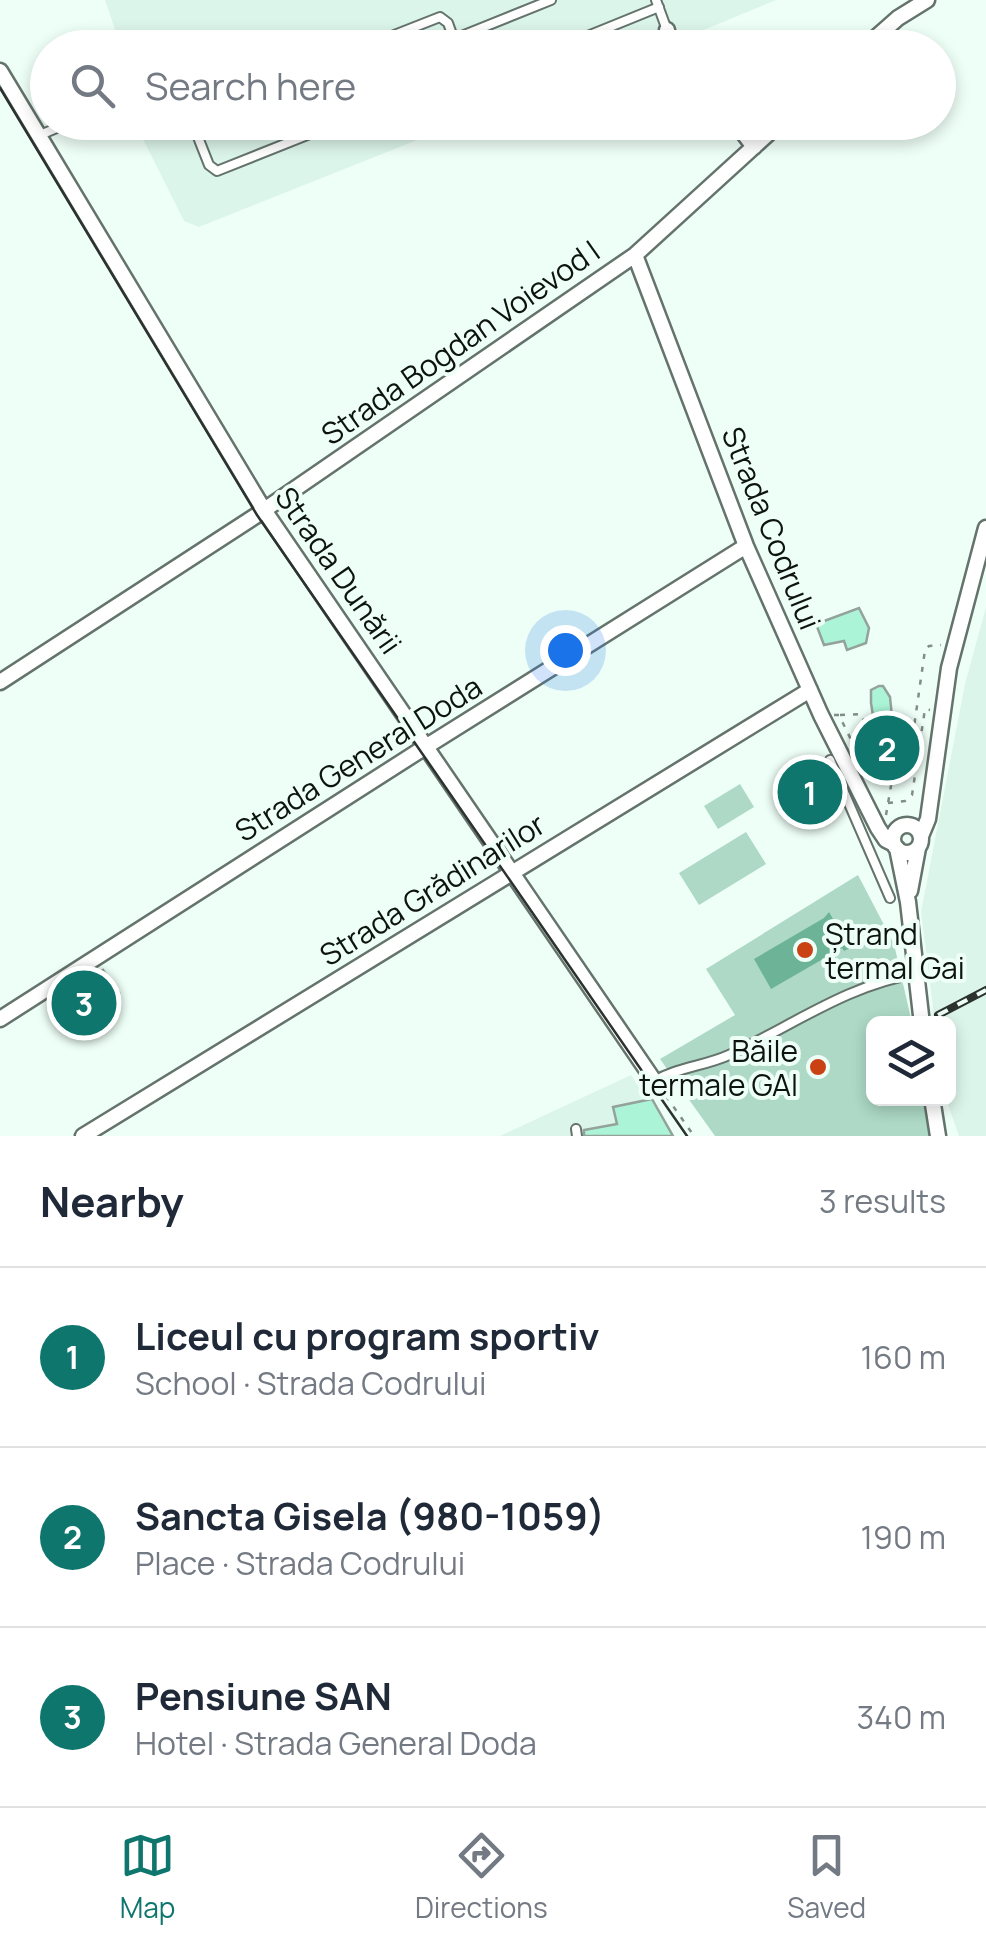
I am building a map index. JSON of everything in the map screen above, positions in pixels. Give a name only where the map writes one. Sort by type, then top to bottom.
[{"type":"street","points":[[884,30],[927,0]]},
{"type":"street","name":"Strada Dunării","points":[[0,71],[30,120]]},
{"type":"street","name":"Strada Dunării","points":[[42,140],[264,510],[656,1083]]},
{"type":"street","points":[[749,140],[754,147]]},
{"type":"street","name":"Strada Bogdan Voievod I","points":[[0,682],[264,510],[635,255],[762,140]]},
{"type":"street","name":"Strada Codrului","points":[[635,255],[746,546],[821,716],[879,819],[883,836],[895,846]]},
{"type":"street","points":[[908,902],[919,842],[928,820],[955,645],[986,528]]},
{"type":"street","name":"Strada General Doda","points":[[0,1019],[746,546]]},
{"type":"street","name":"Strada Grădinarilor","points":[[83,1136],[810,690]]},
{"type":"street","points":[[921,1016],[908,902],[894,834],[929,802]]},
{"type":"street","points":[[879,819],[916,828],[919,842]]},
{"type":"street","points":[[895,846],[906,853],[919,842]]},
{"type":"street","points":[[933,1106],[938,1136]]},
{"type":"lane","points":[[485,30],[551,0]]},
{"type":"lane","points":[[598,30],[657,3],[667,30]]},
{"type":"lane","points":[[407,30],[440,17],[451,30]]},
{"type":"lane","points":[[199,140],[208,165],[216,170],[294,140]]},
{"type":"lane","points":[[830,760],[890,898]]},
{"type":"lane","points":[[856,825],[879,819]]},
{"type":"lane","points":[[656,1083],[671,1071],[724,1058],[880,980],[916,974]]},
{"type":"path","points":[[821,716],[861,714],[874,744],[911,738],[925,650],[955,645]]},
{"type":"path","points":[[917,708],[943,712]]},
{"type":"path","points":[[888,803],[905,802],[912,795],[925,710]]},
{"type":"path","points":[[839,715],[861,760],[891,762],[901,768],[893,774],[888,803],[879,819]]},
{"type":"path","points":[[892,743],[888,769],[893,774]]},
{"type":"path","points":[[656,1083],[694,1136]]},
{"type":"shaded area","points":[[105,0],[776,0],[704,30],[115,30]]},
{"type":"shaded area","points":[[144,140],[417,140],[199,227],[184,221]]},
{"type":"shaded area","points":[[986,607],[986,1136],[959,1136],[948,1106],[956,1106],[956,1016],[934,1016],[921,912],[965,684]]},
{"type":"shaded area","points":[[740,784],[754,807],[718,829],[704,806]]},
{"type":"shaded area","points":[[746,832],[766,864],[699,905],[679,873]]},
{"type":"shaded area","name":"Ștrand termal Gai","points":[[858,875],[894,944],[910,1016],[866,1016],[866,1106],[924,1106],[930,1136],[715,1136],[660,1059],[735,1015],[706,969]]},
{"type":"shaded area","name":"Ștrand termal Gai","points":[[829,912],[850,948],[842,948],[771,989],[754,959]]},
{"type":"shaded area","points":[[631,1075],[674,1136],[500,1136]]},
{"type":"building","points":[[859,608],[869,628],[866,643],[847,650],[844,641],[824,645],[816,624]]},
{"type":"building","points":[[879,686],[890,697],[893,727],[881,732],[875,729],[871,703],[871,690]]},
{"type":"building","points":[[103,970],[119,993],[83,1022],[66,996]]},
{"type":"building","points":[[652,1099],[673,1136],[584,1136],[584,1130],[617,1124],[613,1107]]},
{"type":"tram line","points":[[0,88],[30,138]]},
{"type":"tram line","points":[[31,140],[257,515],[687,1136]]},
{"type":"railway","points":[[938,1015],[986,990]]},
{"type":"place","name":"Sancta Gisela (980-1059)","points":[[887,748]]},
{"type":"place","name":"Liceul cu program sportiv","points":[[810,792]]},
{"type":"place","name":"Ștrand termal Gai","points":[[805,950]]},
{"type":"place","name":"Pensiune SAN","points":[[84,1003]]},
{"type":"place","name":"Băile termale GAI","points":[[818,1067]]}]
